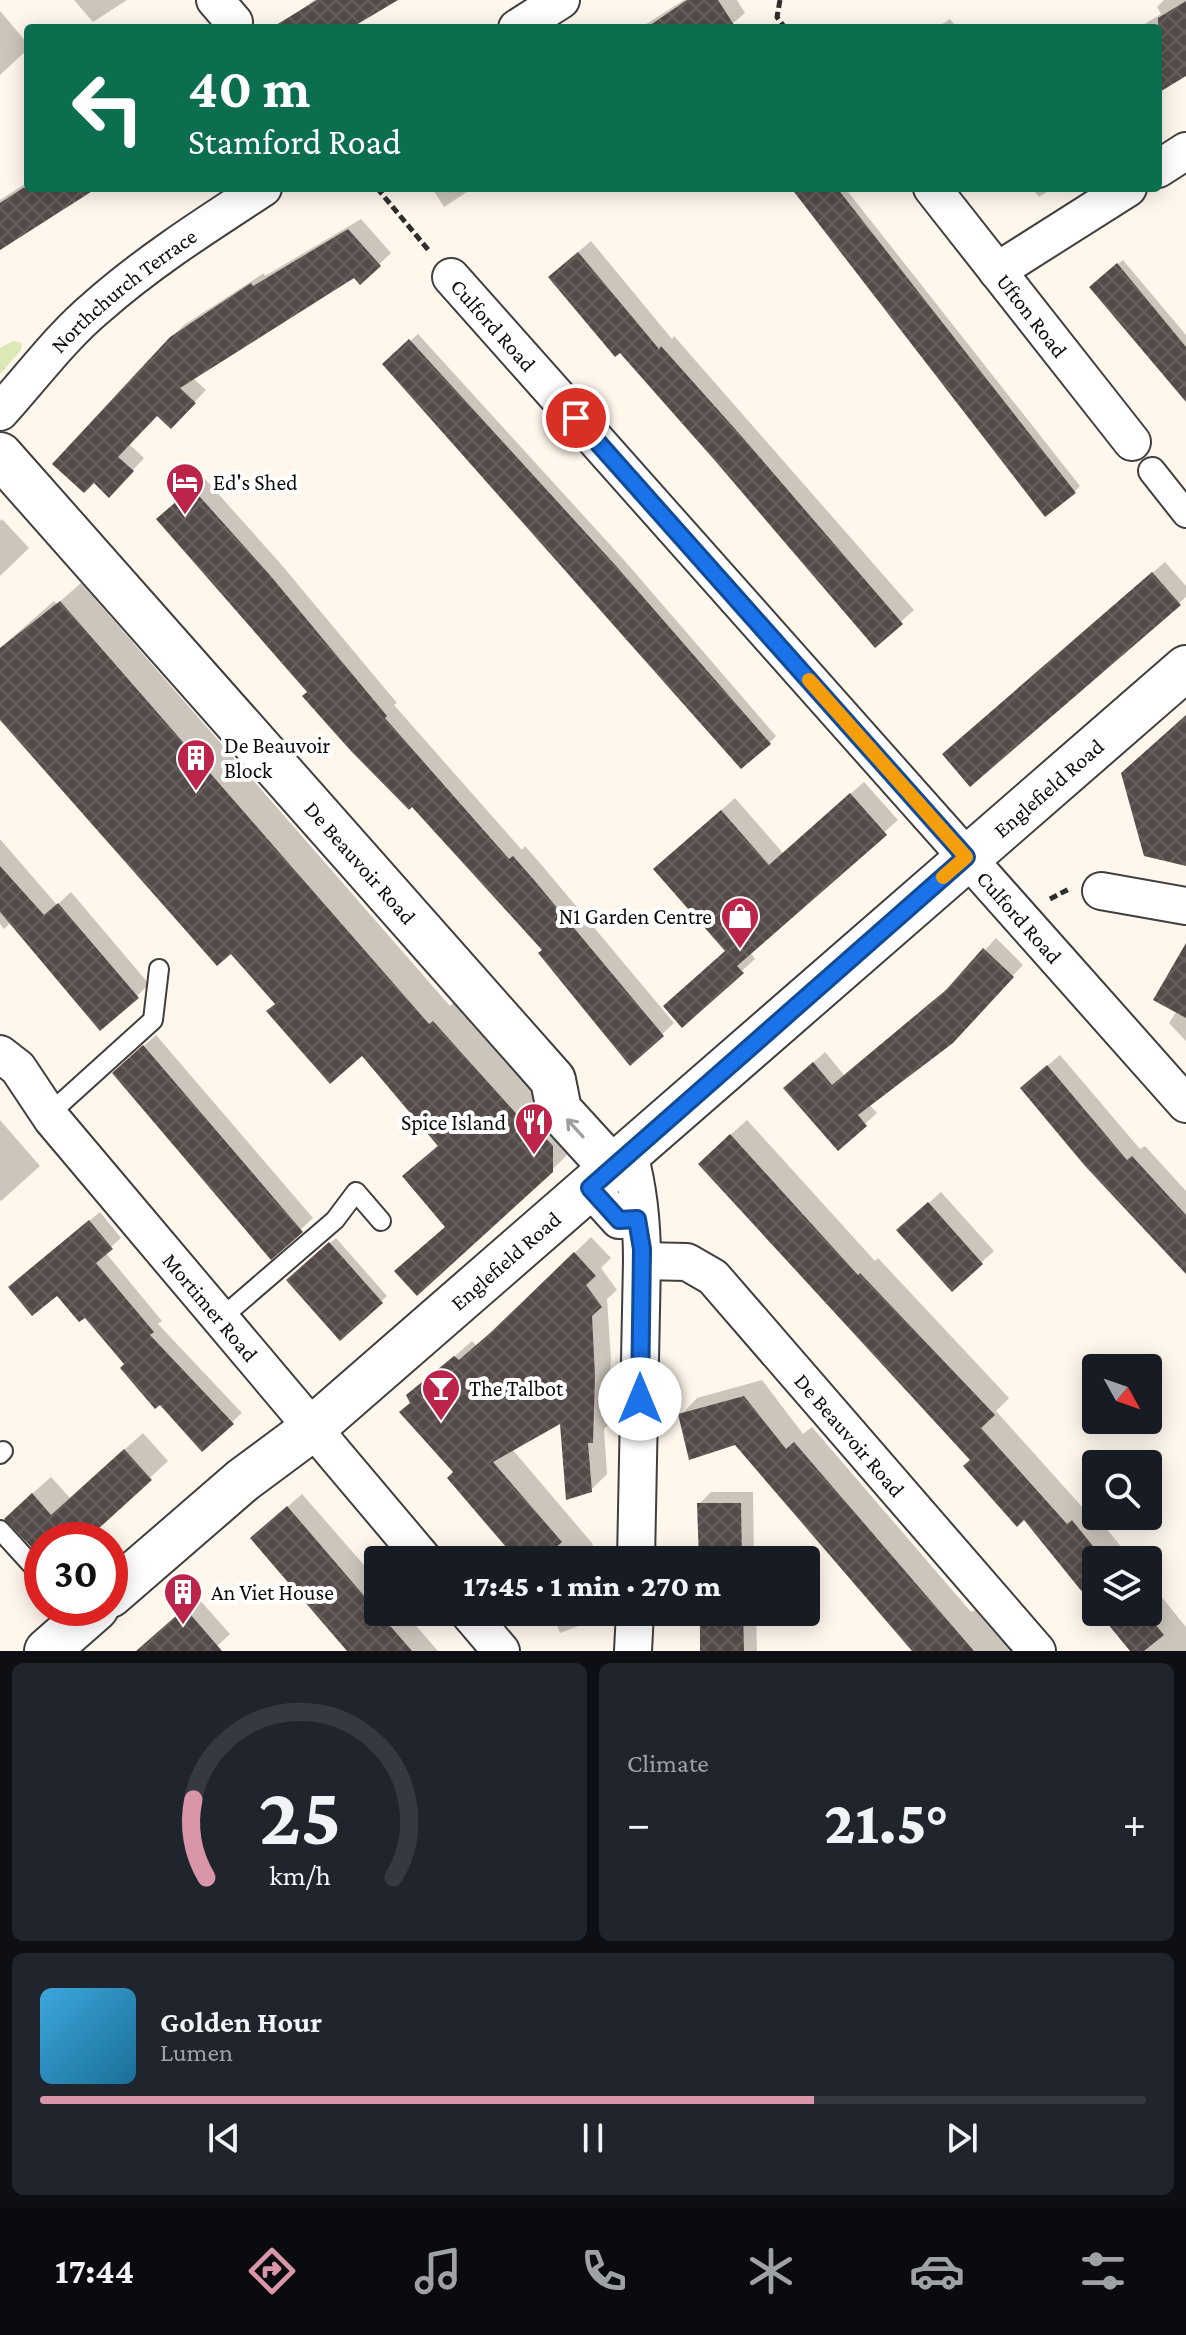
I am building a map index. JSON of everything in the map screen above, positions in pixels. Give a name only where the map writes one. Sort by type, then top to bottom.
[{"type":"street","points":[[523,24],[561,0]]},
{"type":"street","points":[[1162,166],[1186,151]]},
{"type":"street","name":"Northchurch Terrace","points":[[0,412],[57,345],[97,306],[174,245],[257,192]]},
{"type":"street","name":"Ufton Road","points":[[935,192],[1186,514]]},
{"type":"street","points":[[997,271],[1122,192]]},
{"type":"street","name":"Culford Road","points":[[451,277],[1186,1104]]},
{"type":"street","name":"De Beauvoir Road","points":[[0,455],[553,1080],[559,1110],[610,1170]]},
{"type":"street","name":"Englefield Road","points":[[128,1576],[243,1480],[313,1428],[1186,668]]},
{"type":"street","points":[[1101,891],[1186,906]]},
{"type":"street","name":"Mortimer Road","points":[[0,1054],[18,1068],[49,1114],[412,1546]]},
{"type":"street","points":[[610,1170],[641,1203],[637,1219],[642,1261],[636,1546]]},
{"type":"street","points":[[610,1170],[619,1220],[637,1219]]},
{"type":"street","name":"De Beauvoir Road","points":[[642,1261],[687,1262],[713,1277],[1037,1651]]},
{"type":"street","name":"Englefield Road","points":[[47,1651],[72,1626]]},
{"type":"street","points":[[480,1626],[501,1651]]},
{"type":"street","points":[[633,1651],[634,1626]]},
{"type":"lane","points":[[49,1114],[153,1020],[159,969]]},
{"type":"lane","points":[[220,1319],[335,1220],[356,1192],[381,1221]]},
{"type":"lane","points":[[0,1530],[24,1556]]},
{"type":"path","points":[[780,0],[777,17],[782,24]]},
{"type":"path","name":"Culford Road","points":[[380,192],[451,277]]},
{"type":"path","points":[[1026,926],[1040,907],[1070,888],[1101,891]]},
{"type":"green space","points":[[13,341],[22,343],[21,350],[0,374],[0,348]]},
{"type":"building","points":[[317,0],[398,0],[358,24],[278,24]]},
{"type":"building","points":[[687,0],[718,0],[733,24],[652,24]]},
{"type":"building","points":[[1186,1],[1186,76],[1162,91],[1162,24],[1158,24],[1158,18]]},
{"type":"building","points":[[23,188],[24,192],[91,192],[0,250],[0,203]]},
{"type":"building","points":[[794,192],[840,192],[1076,493],[1045,517]]},
{"type":"building","points":[[348,229],[381,266],[360,285],[354,278],[180,388],[196,403],[171,429],[157,416],[118,457],[134,471],[109,498],[94,483],[84,493],[52,464],[170,337],[251,283],[253,286]]},
{"type":"building","points":[[578,252],[659,349],[661,346],[744,439],[903,624],[875,648],[717,463],[620,353],[615,357],[548,277]]},
{"type":"building","points":[[1117,263],[1186,347],[1186,402],[1089,287]]},
{"type":"building","points":[[409,339],[617,567],[771,744],[741,769],[382,364]]},
{"type":"building","points":[[192,488],[269,574],[387,716],[385,718],[509,859],[513,856],[664,1036],[630,1066],[538,953],[542,950],[412,807],[409,810],[350,750],[302,696],[307,692],[156,519]]},
{"type":"building","points":[[1152,572],[1181,605],[970,787],[942,754]]},
{"type":"building","points":[[60,601],[429,1024],[433,1021],[531,1130],[535,1126],[553,1146],[553,1172],[417,1296],[394,1271],[445,1227],[402,1176],[438,1146],[362,1056],[330,1084],[266,1011],[275,1004],[231,954],[217,966],[0,720],[0,648]]},
{"type":"building","points":[[1186,715],[1186,866],[1144,856],[1121,773]]},
{"type":"building","points":[[850,793],[887,835],[737,966],[744,973],[682,1028],[663,1006],[725,951],[653,869],[721,810],[769,865]]},
{"type":"building","points":[[0,866],[44,915],[58,903],[139,998],[100,1031],[0,912]]},
{"type":"building","points":[[1186,943],[1186,1018],[1153,1000]]},
{"type":"building","points":[[983,948],[1014,977],[953,1043],[858,1115],[867,1126],[838,1151],[783,1088],[813,1062],[832,1085],[946,990]]},
{"type":"building","points":[[143,1045],[303,1232],[271,1260],[112,1073]]},
{"type":"building","points":[[1047,1065],[1127,1160],[1132,1156],[1186,1215],[1186,1274],[1085,1166],[1020,1088]]},
{"type":"building","points":[[730,1134],[858,1275],[860,1273],[995,1415],[981,1428],[1067,1524],[1072,1520],[1093,1546],[1082,1546],[1082,1592],[1024,1520],[1017,1527],[963,1466],[970,1460],[698,1164]]},
{"type":"building","points":[[928,1202],[983,1264],[952,1292],[896,1230]]},
{"type":"building","points":[[89,1220],[113,1249],[96,1263],[154,1332],[150,1335],[234,1424],[202,1452],[160,1405],[155,1409],[120,1368],[124,1364],[85,1318],[79,1322],[57,1296],[32,1316],[8,1287]]},
{"type":"building","points":[[329,1242],[383,1303],[340,1341],[286,1280]]},
{"type":"building","points":[[574,1252],[596,1276],[586,1285],[602,1307],[592,1316],[595,1376],[593,1443],[588,1443],[592,1492],[566,1500],[560,1424],[493,1462],[562,1542],[557,1546],[505,1546],[447,1478],[453,1472],[399,1412],[410,1403],[406,1395],[454,1356],[459,1360]]},
{"type":"building","points":[[744,1396],[786,1449],[794,1442],[974,1651],[912,1651],[735,1445],[689,1460],[678,1414]]},
{"type":"building","points":[[124,1449],[152,1480],[106,1522],[24,1522],[24,1540],[4,1519],[32,1493],[51,1515]]},
{"type":"building","points":[[697,1503],[741,1503],[742,1546],[699,1546]]},
{"type":"building","points":[[287,1506],[364,1595],[364,1626],[390,1626],[412,1651],[347,1651],[250,1538]]},
{"type":"building","name":"An Viet House","points":[[185,1608],[222,1651],[136,1651]]},
{"type":"building","points":[[700,1626],[743,1626],[744,1651],[700,1651]]},
{"type":"building","points":[[1109,1626],[1157,1626],[1164,1635],[1144,1651],[1130,1651]]},
{"type":"slow traffic","points":[[809,680],[966,857],[943,877]]},
{"type":"place","name":"Ed's Shed","points":[[185,516]]},
{"type":"place","name":"De Beauvoir Block","points":[[196,792]]},
{"type":"place","name":"N1 Garden Centre","points":[[740,950]]},
{"type":"place","name":"Spice Island","points":[[534,1156]]},
{"type":"place","name":"The Talbot","points":[[441,1422]]},
{"type":"place","name":"An Viet House","points":[[183,1626]]},
{"type":"route","points":[[576,418],[966,857],[590,1188],[619,1220],[637,1219],[642,1249],[640,1399]]}]
